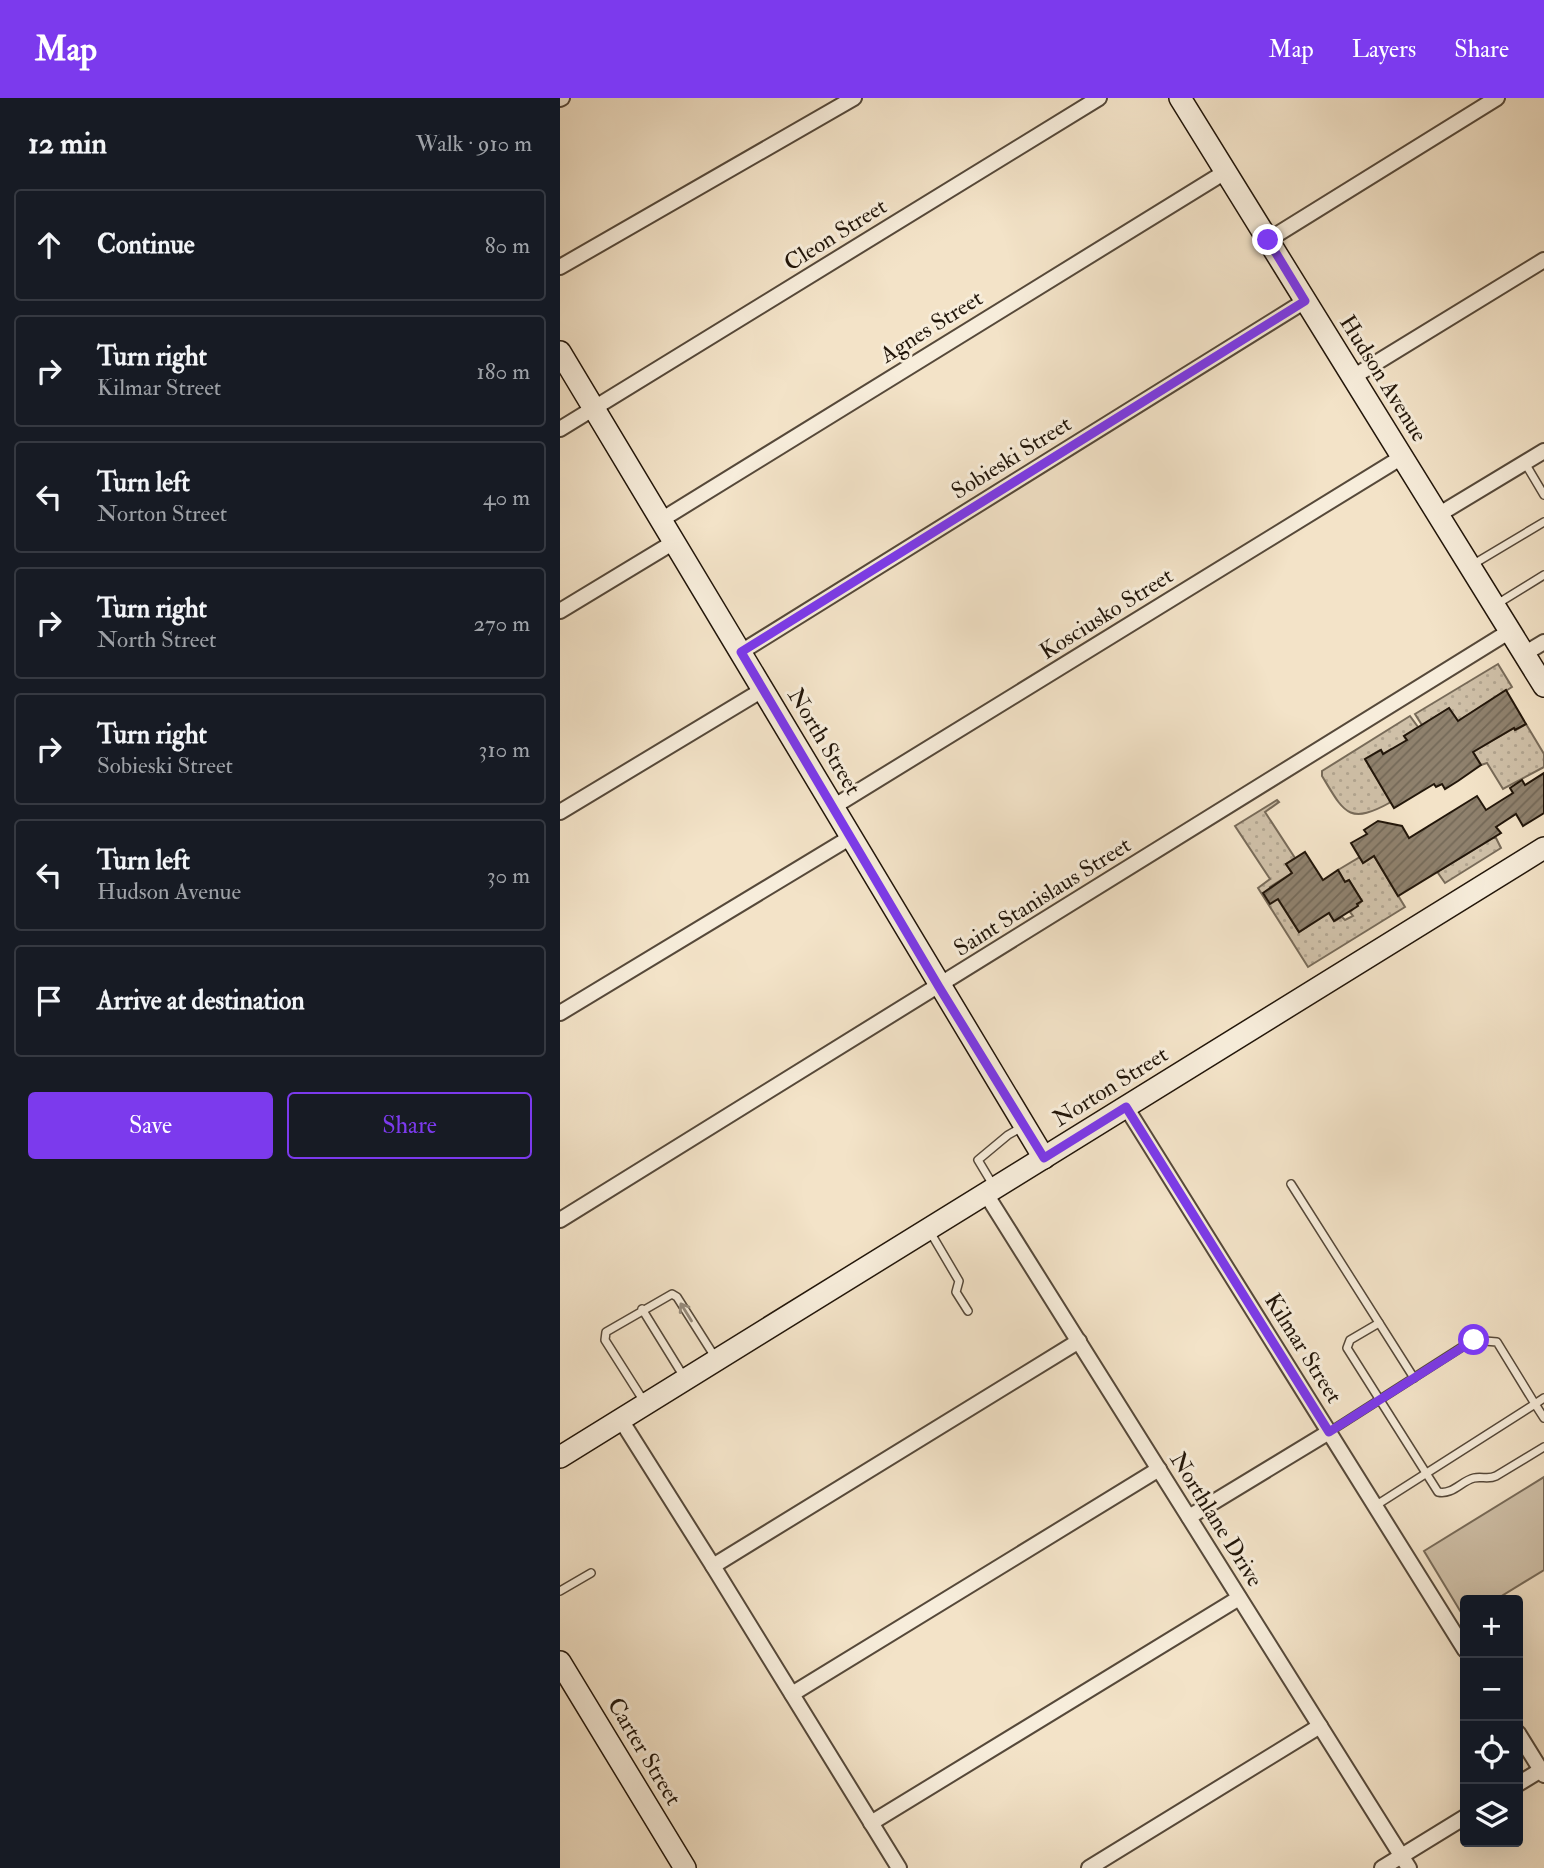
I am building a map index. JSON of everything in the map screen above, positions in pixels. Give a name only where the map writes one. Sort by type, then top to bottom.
[{"type":"main road","name":"Hudson Avenue","points":[[1180,98],[1544,686]]},
{"type":"main road","name":"North Street","points":[[560,352],[1044,1158]]},
{"type":"main road","name":"Norton Street","points":[[560,1457],[1544,848]]},
{"type":"main road","name":"Carter Street","points":[[560,1662],[685,1868]]},
{"type":"street","points":[[560,267],[854,98]]},
{"type":"street","name":"Cleon Street","points":[[560,429],[1099,98]]},
{"type":"street","points":[[1268,240],[1497,98]]},
{"type":"street","name":"Agnes Street","points":[[661,520],[1225,172]]},
{"type":"street","points":[[1353,377],[1544,260]]},
{"type":"street","name":"Sobieski Street","points":[[741,652],[1305,301]]},
{"type":"street","points":[[1438,515],[1544,450]]},
{"type":"street","name":"Kosciusko Street","points":[[833,807],[1402,457]]},
{"type":"street","points":[[560,611],[674,542]]},
{"type":"street","name":"Saint Stanislaus Street","points":[[560,1220],[1510,631]]},
{"type":"street","points":[[1524,654],[1544,642]]},
{"type":"street","points":[[560,812],[764,689]]},
{"type":"street","points":[[560,1013],[851,837]]},
{"type":"street","name":"Kilmar Street","points":[[1126,1107],[1460,1642]]},
{"type":"street","name":"Northlane Drive","points":[[991,1191],[1079,1341],[1405,1862]]},
{"type":"street","points":[[713,1566],[1079,1341]]},
{"type":"street","points":[[621,1420],[899,1868]]},
{"type":"street","points":[[1189,1517],[1329,1432]]},
{"type":"street","points":[[792,1694],[1159,1469]]},
{"type":"street","points":[[871,1824],[1239,1598]]},
{"type":"street","points":[[1090,1868],[1320,1726]]},
{"type":"street","points":[[1523,1742],[1542,1773],[1523,1782]]},
{"type":"street","points":[[1382,1868],[1405,1862],[1460,1820]]},
{"type":"lane","points":[[1525,462],[1544,495]]},
{"type":"lane","points":[[1470,566],[1544,522]]},
{"type":"lane","points":[[1494,606],[1544,575]]},
{"type":"lane","points":[[991,1191],[978,1160],[1008,1135],[1024,1126]]},
{"type":"lane","points":[[1291,1184],[1414,1378]]},
{"type":"lane","points":[[929,1229],[959,1281],[956,1292],[968,1311]]},
{"type":"lane","points":[[646,1404],[604,1337],[606,1332],[642,1309],[670,1294],[674,1295],[717,1361]]},
{"type":"lane","points":[[642,1309],[686,1380]]},
{"type":"lane","points":[[1379,1323],[1350,1340],[1347,1349],[1438,1492],[1445,1493],[1473,1478],[1489,1479],[1544,1447]]},
{"type":"lane","points":[[1329,1432],[1474,1340],[1497,1342],[1544,1418]]},
{"type":"lane","points":[[1375,1506],[1544,1398]]},
{"type":"lane","points":[[560,1591],[591,1573]]},
{"type":"shaded area","points":[[1498,664],[1512,687],[1458,721],[1449,708],[1422,725],[1415,714]]},
{"type":"shaded area","points":[[1410,716],[1418,727],[1404,736],[1410,746],[1395,755],[1391,749],[1383,754],[1380,750],[1365,759],[1391,802],[1365,813],[1349,812],[1336,799],[1322,776],[1322,771]]},
{"type":"shaded area","points":[[1526,724],[1544,754],[1544,767],[1503,789],[1487,763],[1481,765],[1473,752]]},
{"type":"shaded area","points":[[1277,800],[1279,802],[1265,812],[1295,858],[1286,864],[1292,873],[1270,887],[1299,932],[1328,912],[1335,921],[1353,916],[1350,912],[1362,901],[1349,880],[1345,882],[1338,870],[1360,857],[1363,863],[1374,856],[1405,907],[1308,967],[1258,888],[1270,879],[1235,826]]},
{"type":"shaded area","points":[[1496,838],[1501,848],[1445,883],[1439,871]]},
{"type":"shaded area","points":[[1544,1477],[1544,1570],[1503,1595],[1460,1595],[1460,1611],[1424,1551]]},
{"type":"building","points":[[1506,690],[1526,724],[1473,752],[1481,765],[1458,781],[1445,789],[1442,784],[1436,787],[1434,784],[1394,808],[1365,759],[1381,750],[1383,754],[1407,740],[1404,736],[1449,708],[1458,721]]},
{"type":"building","points":[[1544,773],[1544,813],[1523,826],[1516,814],[1496,827],[1501,833],[1398,896],[1374,856],[1363,863],[1351,843],[1367,834],[1364,830],[1378,821],[1402,826],[1409,838],[1477,796],[1486,810],[1513,793],[1510,788],[1522,780],[1525,785]]},
{"type":"building","points":[[1305,852],[1323,880],[1338,870],[1345,882],[1349,880],[1362,901],[1334,921],[1329,913],[1299,932],[1278,899],[1270,904],[1263,893],[1292,873],[1286,864]]},
{"type":"route","points":[[1268,240],[1305,301],[741,652],[939,987],[1044,1158],[1126,1107],[1329,1432],[1474,1340]]}]
